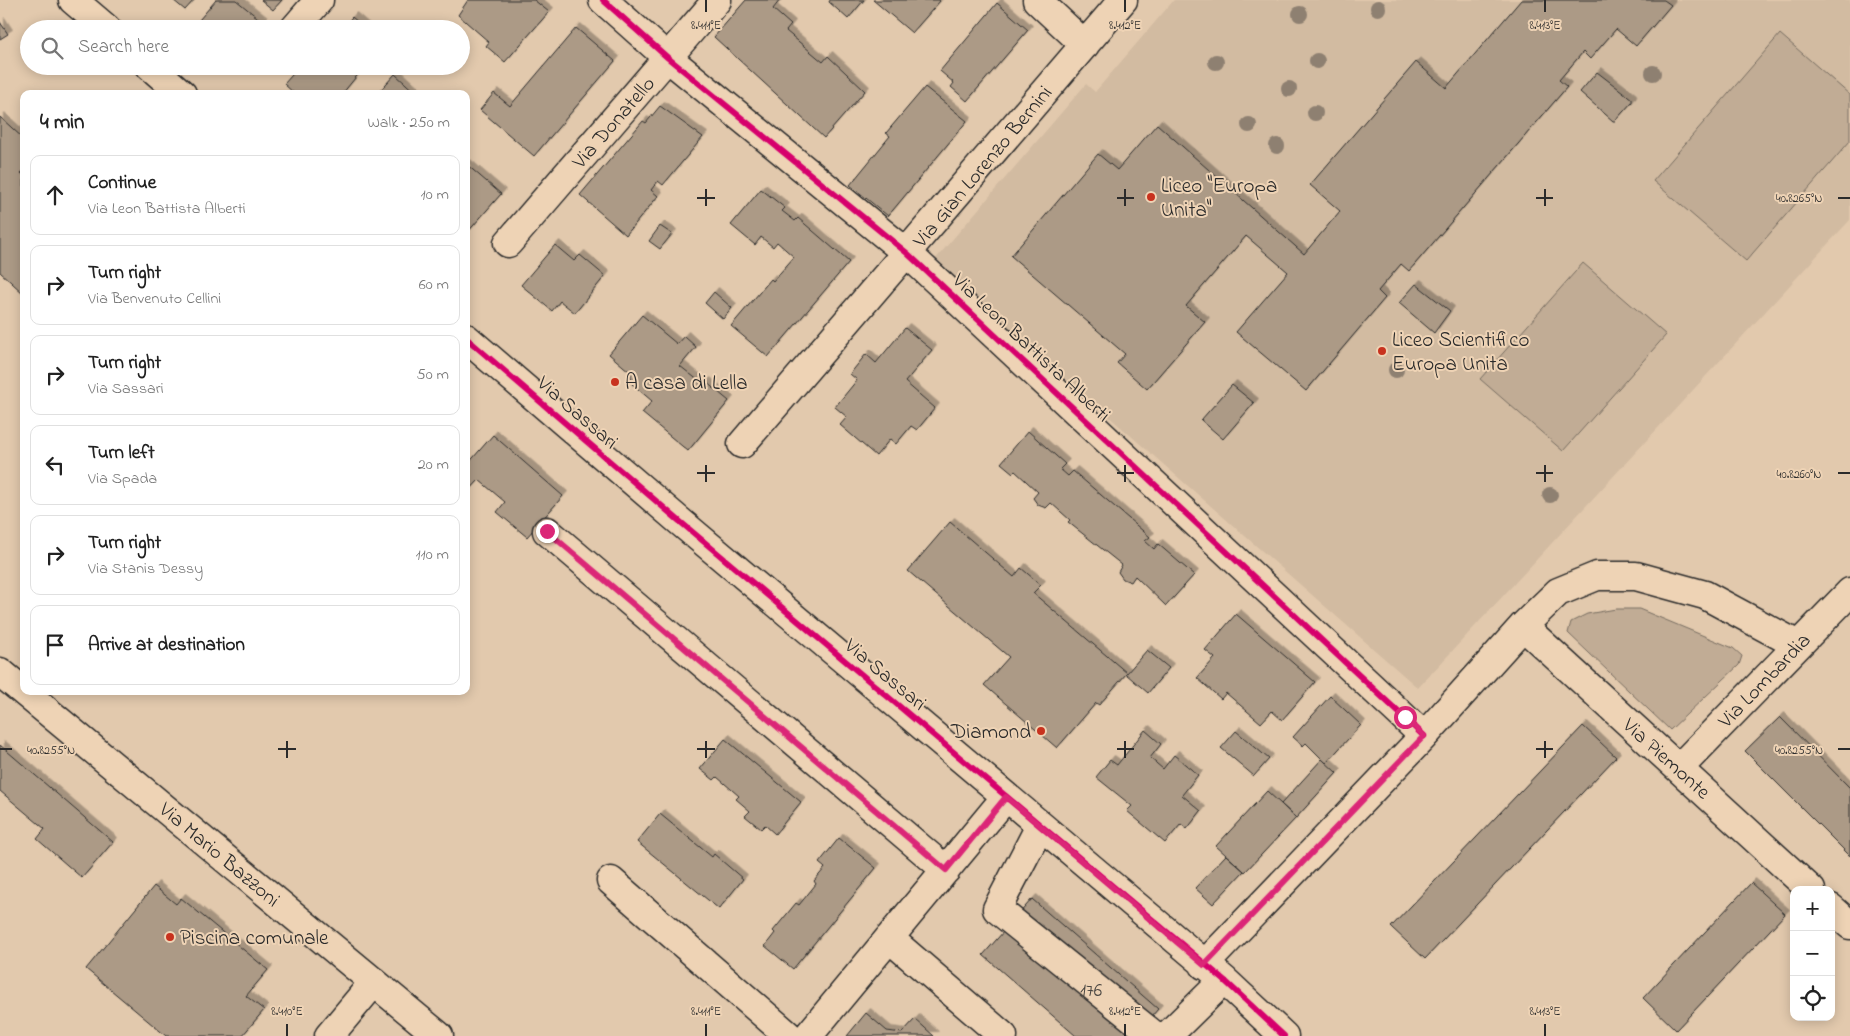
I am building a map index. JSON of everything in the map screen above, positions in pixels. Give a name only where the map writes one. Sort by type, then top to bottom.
[{"type":"street","points":[[73,0],[96,20]]},
{"type":"street","points":[[302,20],[319,0]]},
{"type":"street","name":"Via Leon Battista Alberti","points":[[602,0],[668,58],[907,253],[1424,736]]},
{"type":"street","name":"Via Donatello","points":[[508,243],[717,0]]},
{"type":"street","points":[[1037,0],[1085,45]]},
{"type":"street","name":"Via Gian Lorenzo Bernini","points":[[742,444],[1123,0]]},
{"type":"street","points":[[160,75],[177,90]]},
{"type":"street","name":"Via Sassari","points":[[470,341],[1214,972],[1284,1036]]},
{"type":"street","points":[[547,531],[946,870]]},
{"type":"street","points":[[1167,1036],[1214,972],[1523,626],[1558,592],[1597,576],[1636,576],[1705,595],[1798,645]]},
{"type":"street","name":"Via Lombardia","points":[[1679,768],[1850,592]]},
{"type":"street","name":"Via Piemonte","points":[[1523,626],[1807,886]]},
{"type":"street","name":"Via Mario Bazzoni","points":[[0,672],[20,689]]},
{"type":"street","name":"Via Mario Bazzoni","points":[[28,695],[439,1036]]},
{"type":"street","points":[[808,1036],[1006,797]]},
{"type":"street","points":[[1040,826],[997,910],[1155,1036]]},
{"type":"street","points":[[611,881],[789,1036]]},
{"type":"street","points":[[1835,912],[1850,925]]},
{"type":"street","points":[[889,938],[1003,1036]]},
{"type":"street","points":[[329,1036],[374,982]]},
{"type":"shaded area","name":"Liceo Scientifico Europa Unita","points":[[1174,0],[1850,0],[1850,220],[1418,688],[933,262],[1086,84],[1095,92]]},
{"type":"shaded area","points":[[1780,34],[1850,95],[1850,141],[1746,261],[1653,181]]},
{"type":"shaded area","points":[[1583,263],[1666,335],[1563,451],[1480,379]]},
{"type":"shaded area","points":[[1616,609],[1639,609],[1733,648],[1742,656],[1739,665],[1670,730],[1568,633],[1571,622],[1587,614]]},
{"type":"building","points":[[173,0],[194,0],[185,10]]},
{"type":"building","points":[[216,0],[236,0],[261,20],[199,20]]},
{"type":"building","points":[[261,0],[282,0],[273,10]]},
{"type":"building","points":[[468,0],[534,0],[549,12],[505,62],[486,46],[489,42],[470,25],[470,20],[464,20],[458,15]]},
{"type":"building","points":[[746,0],[780,0],[773,9],[791,25],[786,31],[823,62],[828,56],[865,91],[824,138],[714,37]]},
{"type":"building","points":[[830,0],[864,0],[848,19],[829,2]]},
{"type":"building","points":[[873,0],[939,0],[940,1],[912,33]]},
{"type":"building","name":"Liceo \"Europa Unita\"","points":[[1521,0],[1664,0],[1671,5],[1636,46],[1616,29],[1590,59],[1583,52],[1559,80],[1567,87],[1409,271],[1401,264],[1378,291],[1385,298],[1306,391],[1236,332],[1288,272],[1246,236],[1186,306],[1205,322],[1147,389],[1117,363],[1125,354],[1011,256],[1098,154],[1117,170],[1157,124],[1304,254],[1340,211],[1310,185],[1416,62],[1446,88]]},
{"type":"building","points":[[997,3],[1028,30],[967,101],[951,87],[954,83],[940,71]]},
{"type":"building","points":[[0,22],[8,34],[0,39]]},
{"type":"building","points":[[576,28],[615,61],[534,156],[480,110],[494,93],[510,106]]},
{"type":"building","points":[[1597,72],[1632,99],[1632,102],[1615,121],[1580,92]]},
{"type":"building","points":[[292,75],[358,75],[345,90],[291,90],[284,84]]},
{"type":"building","points":[[396,75],[413,90],[381,90]]},
{"type":"building","points":[[925,87],[967,121],[888,216],[850,185],[890,136],[886,133]]},
{"type":"building","points":[[660,106],[703,137],[663,185],[658,181],[651,190],[658,196],[626,235],[580,195],[643,121],[646,123]]},
{"type":"building","points":[[0,117],[20,135],[20,290],[0,272]]},
{"type":"building","points":[[470,167],[501,194],[470,229]]},
{"type":"building","points":[[761,189],[785,208],[782,211],[795,221],[798,218],[849,262],[768,357],[731,326],[771,279],[773,281],[794,257],[777,242],[773,247],[761,237],[755,245],[731,225]]},
{"type":"building","points":[[660,226],[672,234],[660,249],[649,241]]},
{"type":"building","points":[[555,245],[574,261],[580,255],[605,276],[575,313],[560,301],[552,311],[521,285]]},
{"type":"building","points":[[1416,284],[1450,311],[1434,333],[1399,303]]},
{"type":"building","points":[[714,292],[732,308],[723,319],[705,303]]},
{"type":"building","points":[[642,315],[677,344],[684,336],[696,347],[680,366],[704,385],[706,382],[729,401],[688,451],[642,413],[652,401],[632,384],[630,372],[609,354]]},
{"type":"building","points":[[905,328],[932,350],[905,382],[935,408],[917,430],[911,426],[896,444],[890,439],[876,456],[840,425],[847,417],[835,407],[857,380],[850,374],[866,354],[876,363]]},
{"type":"building","points":[[1232,385],[1254,403],[1223,439],[1201,420]]},
{"type":"building","points":[[1028,431],[1065,464],[1060,469],[1068,476],[1073,471],[1150,537],[1145,541],[1154,549],[1158,544],[1194,575],[1166,606],[1135,576],[1131,582],[1123,579],[1118,572],[1122,565],[1068,522],[1070,520],[1051,503],[1046,508],[1038,505],[1033,498],[1038,492],[1015,471],[1013,473],[1001,463]]},
{"type":"building","points":[[493,435],[563,496],[527,537],[497,512],[505,502],[479,480],[470,490],[470,461]]},
{"type":"building","points":[[950,522],[1014,577],[1021,568],[1041,585],[1033,593],[1127,673],[1147,650],[1169,668],[1148,693],[1126,674],[1099,705],[1096,703],[1057,748],[984,685],[1009,657],[908,571]]},
{"type":"building","points":[[1236,614],[1315,682],[1282,720],[1272,711],[1261,723],[1226,693],[1221,699],[1197,678],[1215,658],[1205,650]]},
{"type":"building","points":[[1330,696],[1361,725],[1326,763],[1306,743],[1303,746],[1293,737]]},
{"type":"building","points":[[1780,717],[1850,788],[1850,856],[1745,751]]},
{"type":"building","points":[[1583,726],[1616,757],[1425,959],[1391,927]]},
{"type":"building","points":[[1145,730],[1161,744],[1150,758],[1163,769],[1174,755],[1198,775],[1182,795],[1201,811],[1187,829],[1181,824],[1165,843],[1127,811],[1132,806],[1096,777],[1110,760],[1117,765]]},
{"type":"building","points":[[1236,731],[1269,759],[1254,776],[1221,748]]},
{"type":"building","points":[[725,739],[801,802],[775,834],[765,825],[761,829],[745,816],[750,811],[736,799],[739,796],[717,777],[714,780],[700,769]]},
{"type":"building","points":[[0,745],[113,842],[82,878],[37,839],[45,829],[0,791]]},
{"type":"building","points":[[1322,759],[1337,773],[1296,818],[1281,804]]},
{"type":"building","points":[[1267,791],[1296,818],[1245,872],[1216,846]]},
{"type":"building","points":[[660,814],[712,857],[714,854],[743,879],[719,909],[637,842]]},
{"type":"building","points":[[839,838],[876,868],[793,969],[765,946],[775,933],[773,931],[796,903],[799,905],[816,884],[814,881],[825,868],[819,863]]},
{"type":"building","points":[[1226,855],[1244,871],[1213,904],[1195,888]]},
{"type":"building","points":[[1751,883],[1785,914],[1676,1030],[1643,998]]},
{"type":"building","name":"Piscina comunale","points":[[154,886],[176,904],[181,898],[268,970],[246,996],[264,1010],[242,1036],[166,1036],[86,969]]},
{"type":"building","points":[[1032,899],[1158,1009],[1135,1036],[1076,1036],[983,955]]},
{"type":"building","points":[[866,1013],[887,1031],[902,1033],[915,1019],[934,1036],[847,1036]]},
{"type":"cycle path","points":[[603,0],[668,58],[907,253],[1424,736]]},
{"type":"cycle path","points":[[470,341],[677,519],[1224,980],[1284,1036]]},
{"type":"place","name":"Liceo \"Europa Unita\"","points":[[1151,197]]},
{"type":"place","name":"Liceo Scientifico Europa Unita","points":[[1382,351]]},
{"type":"place","name":"A casa di Lella","points":[[615,382]]},
{"type":"place","name":"Diamond","points":[[1041,731]]},
{"type":"place","name":"Piscina comunale","points":[[170,937]]},
{"type":"route","points":[[547,531],[946,870],[1006,797],[1204,965],[1424,736],[1405,717]]}]
